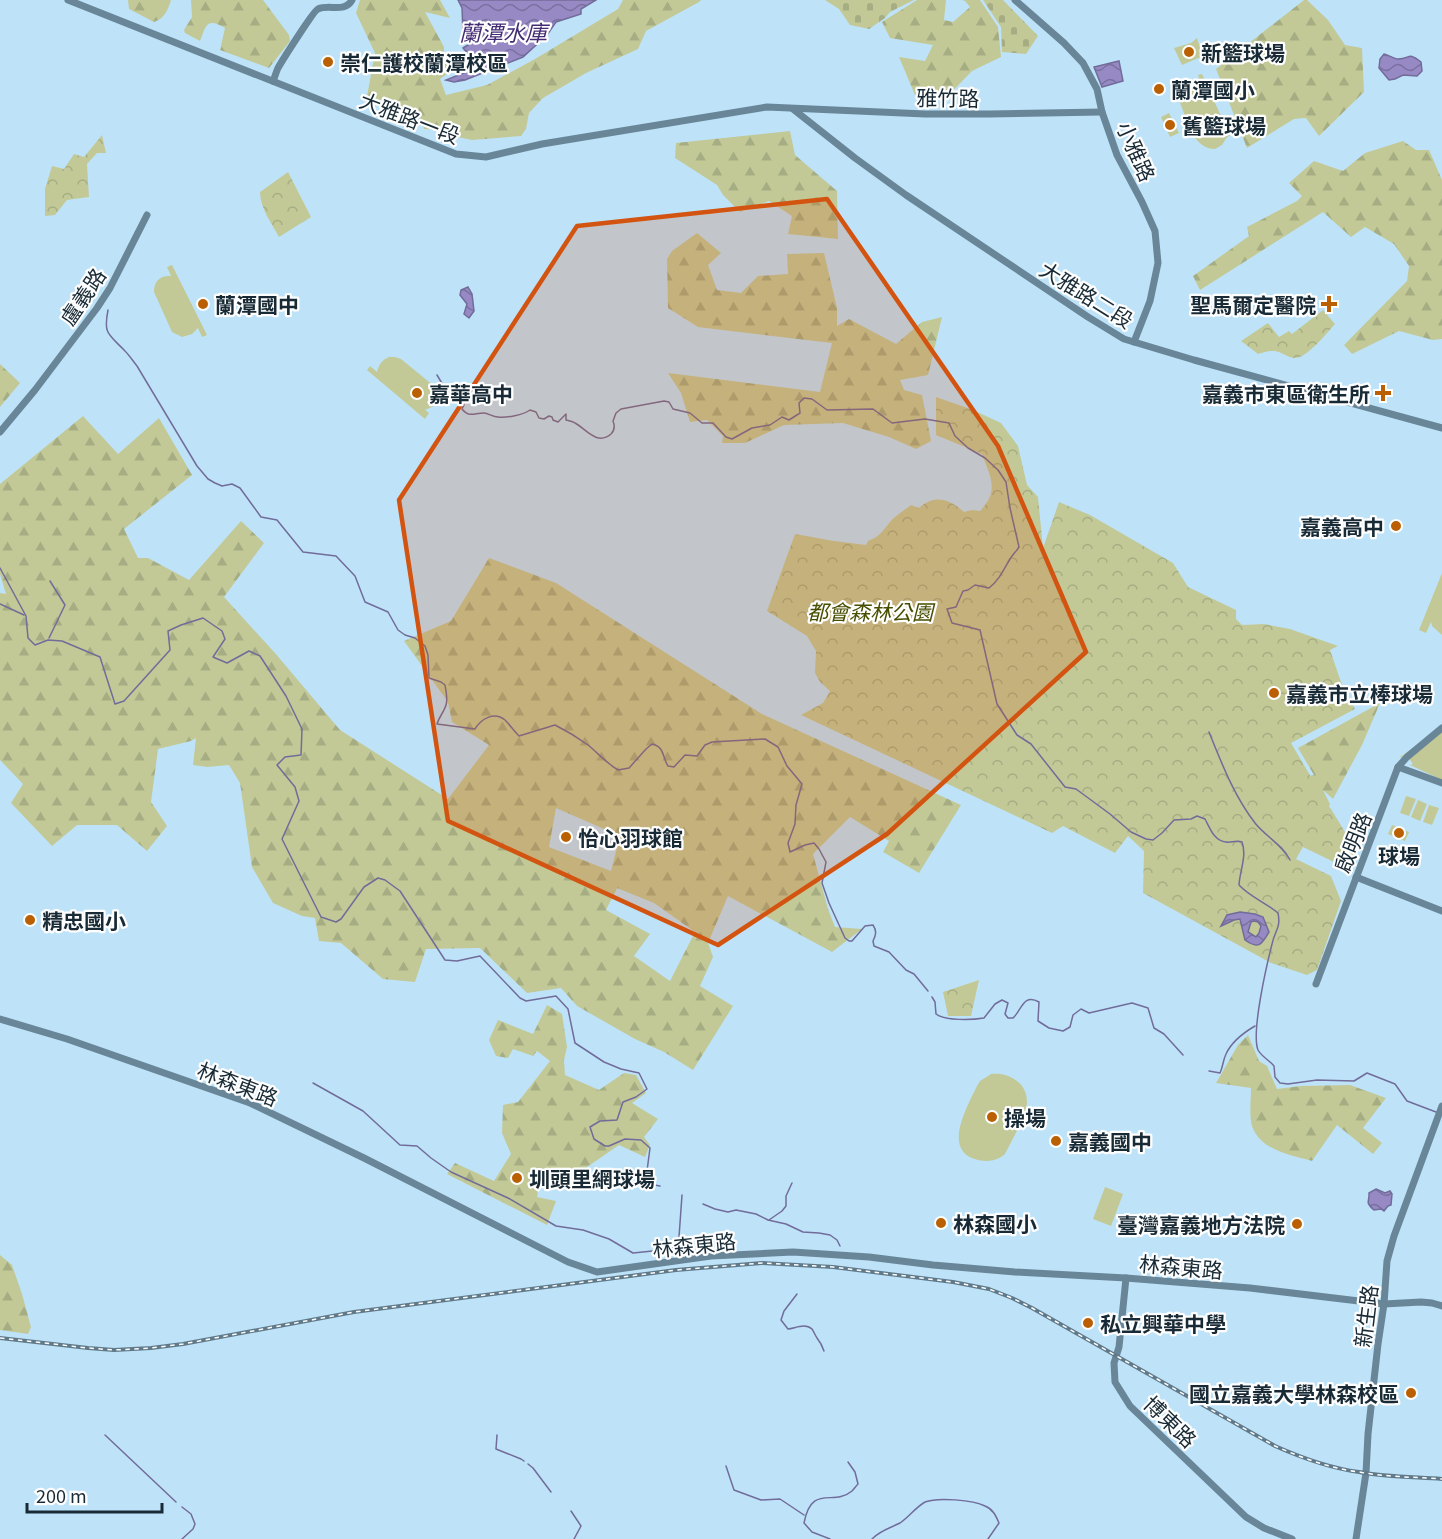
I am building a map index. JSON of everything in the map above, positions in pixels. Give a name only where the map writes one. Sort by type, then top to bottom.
[{"type":"main road","name":"大雅路一段","points":[[68,0],[456,154],[486,157],[553,142],[746,110],[767,107],[793,109]]},
{"type":"main road","points":[[273,81],[277,70],[313,13],[318,9],[344,7],[350,5],[352,0]]},
{"type":"main road","name":"小雅路","points":[[1015,0],[1083,63],[1097,89],[1102,112],[1117,155],[1155,231],[1158,262],[1150,301],[1134,342]]},
{"type":"main road","name":"雅竹路","points":[[793,109],[936,114],[1102,112]]},
{"type":"main road","name":"大雅路二段","points":[[793,109],[875,173],[945,222],[1124,339],[1442,428]]},
{"type":"main road","name":"盧義路","points":[[0,432],[97,308],[110,288],[147,215]]},
{"type":"main road","name":"啟明路","points":[[1316,984],[1398,767],[1442,728]]},
{"type":"main road","points":[[1398,767],[1442,783]]},
{"type":"main road","points":[[1356,877],[1442,911]]},
{"type":"main road","name":"林森東路","points":[[0,1019],[67,1039],[250,1103],[568,1262],[597,1272],[711,1256],[793,1252],[1015,1272],[1250,1288],[1384,1304],[1421,1302],[1442,1306]]},
{"type":"main road","name":"新生路","points":[[1356,1539],[1366,1473],[1370,1412],[1389,1250],[1440,1111]]},
{"type":"main road","name":"博東路","points":[[1126,1278],[1119,1347],[1114,1363],[1115,1382],[1130,1406],[1246,1517],[1264,1528],[1292,1539]]},
{"type":"highlighted area","points":[[827,199],[998,446],[1086,652],[887,834],[718,945],[448,821],[399,500],[577,226]]},
{"type":"green space","points":[[128,0],[171,0],[165,14],[154,22],[129,9]]},
{"type":"green space","points":[[191,0],[263,0],[289,35],[290,41],[269,68],[220,50],[225,28],[219,25],[208,24],[200,41],[185,33],[184,30],[192,17]]},
{"type":"green space","points":[[360,0],[440,0],[450,18],[425,12],[444,47],[444,63],[457,64],[440,79],[446,95],[487,85],[618,9],[623,0],[701,0],[646,31],[638,49],[586,73],[543,98],[529,113],[526,129],[521,136],[472,140],[453,136],[445,130],[424,129],[422,121],[407,110],[377,99],[365,107],[375,53],[356,13]]},
{"type":"green space","points":[[825,0],[914,0],[890,12],[869,29],[850,25],[839,9]]},
{"type":"green space","points":[[917,0],[946,0],[944,20],[953,22],[970,7],[962,0],[980,0],[998,27],[1001,57],[972,71],[944,100],[915,95],[899,57],[925,61],[933,45],[890,38],[882,22]]},
{"type":"green space","points":[[983,0],[1003,0],[1038,36],[1026,54],[1002,52],[1001,27]]},
{"type":"green space","points":[[1304,0],[1307,0],[1328,20],[1345,45],[1362,48],[1364,92],[1319,136],[1306,118],[1294,119],[1247,148],[1216,69]]},
{"type":"green space","name":"新籃球場","points":[[1197,38],[1203,56],[1182,65],[1174,48],[1191,43]]},
{"type":"green space","points":[[1202,74],[1230,136],[1215,149],[1208,148],[1196,139],[1180,103],[1186,90],[1192,87],[1202,87],[1198,75]]},
{"type":"green space","name":"舊籃球場","points":[[1169,113],[1179,133],[1170,137],[1161,117]]},
{"type":"green space","points":[[790,131],[795,155],[837,191],[838,239],[788,234],[792,216],[769,201],[740,212],[723,195],[717,185],[675,158],[676,143]]},
{"type":"green space","points":[[102,135],[106,153],[97,153],[87,164],[89,197],[67,200],[55,215],[45,216],[45,189],[52,166],[64,169],[74,154],[84,157]]},
{"type":"green space","points":[[1403,141],[1416,150],[1429,150],[1442,180],[1442,339],[1433,340],[1399,331],[1352,354],[1344,345],[1407,281],[1409,266],[1394,244],[1365,227],[1351,237],[1323,212],[1200,290],[1193,276],[1249,236],[1247,227],[1297,201],[1302,196],[1289,183],[1314,161],[1343,171],[1365,153]]},
{"type":"green space","points":[[288,172],[311,217],[279,237],[264,210],[260,192]]},
{"type":"green space","points":[[697,233],[721,253],[708,265],[717,290],[741,293],[758,276],[788,274],[787,254],[824,253],[837,308],[837,326],[849,319],[896,344],[922,322],[942,317],[928,375],[900,380],[904,390],[922,395],[931,441],[916,449],[889,437],[843,423],[784,425],[745,443],[722,443],[723,436],[707,420],[690,422],[681,393],[668,373],[820,392],[832,343],[698,327],[668,308],[667,259],[672,251]]},
{"type":"green space","points":[[172,265],[207,335],[202,337],[198,328],[192,334],[182,337],[172,332],[154,292],[158,280],[171,276],[167,267]]},
{"type":"green space","points":[[1323,310],[1335,324],[1300,357],[1291,358],[1275,351],[1258,354],[1241,341],[1268,323],[1279,337],[1289,331],[1292,334]]},
{"type":"green space","points":[[389,357],[401,359],[434,386],[438,397],[434,406],[425,410],[429,413],[425,419],[367,370],[370,366],[377,372],[384,359]]},
{"type":"green space","points":[[0,364],[20,383],[0,407]]},
{"type":"green space","name":"都會森林公園","points":[[936,397],[1001,423],[1018,446],[1027,485],[1038,497],[1043,548],[1059,502],[1090,515],[1173,563],[1188,587],[1236,610],[1236,619],[1242,625],[1264,624],[1290,629],[1338,646],[1330,650],[1341,682],[1355,709],[1291,743],[1357,855],[1340,865],[1303,847],[1296,859],[1331,876],[1341,901],[1317,970],[1307,975],[1271,963],[1143,893],[1144,851],[1128,836],[1115,853],[1063,826],[1052,833],[801,715],[823,703],[830,691],[820,682],[815,673],[816,651],[807,636],[767,611],[795,534],[866,545],[911,505],[919,508],[931,501],[942,500],[964,512],[980,511],[990,497],[992,483],[982,454],[936,435]]},
{"type":"green space","points":[[83,416],[118,454],[159,418],[192,475],[124,529],[138,558],[148,558],[189,580],[241,521],[264,543],[224,597],[340,730],[448,799],[489,745],[452,722],[448,702],[404,641],[451,621],[489,558],[556,583],[762,714],[961,805],[919,873],[883,852],[889,841],[850,817],[813,854],[835,927],[862,929],[832,952],[728,896],[708,943],[713,957],[700,986],[733,1006],[693,1070],[577,1006],[561,988],[527,993],[480,948],[426,949],[415,982],[383,979],[341,943],[319,941],[315,918],[302,916],[273,903],[252,867],[240,783],[229,765],[207,767],[193,765],[196,738],[158,749],[151,802],[167,826],[147,851],[117,825],[77,825],[52,846],[11,803],[23,784],[0,760],[0,593],[6,594],[0,574],[0,484]],"holes":[[[556,808],[620,836],[611,871],[549,847]],[[617,888],[654,903],[695,932],[670,981],[634,956],[650,934],[606,910]]]},
{"type":"green space","points":[[1442,573],[1442,635],[1432,626],[1431,622],[1426,633],[1419,630]]},
{"type":"green space","points":[[1380,703],[1362,745],[1333,799],[1323,790],[1330,804],[1320,825],[1305,777],[1314,775],[1298,748]]},
{"type":"green space","points":[[1440,729],[1442,730],[1442,780],[1410,765],[1413,764],[1408,757],[1405,760],[1400,757]]},
{"type":"green space","name":"球場","points":[[1406,796],[1416,799],[1409,816],[1400,813]]},
{"type":"green space","name":"球場","points":[[1418,800],[1427,804],[1420,821],[1411,817]]},
{"type":"green space","name":"球場","points":[[1429,805],[1439,808],[1432,825],[1423,822]]},
{"type":"green space","name":"球場","points":[[1392,825],[1409,832],[1405,841],[1388,834]]},
{"type":"green space","points":[[979,980],[971,1016],[948,1016],[943,992]]},
{"type":"green space","points":[[547,1005],[562,1014],[567,1047],[564,1060],[565,1075],[599,1090],[624,1073],[636,1075],[646,1093],[632,1103],[658,1119],[644,1137],[650,1145],[645,1157],[619,1145],[577,1174],[542,1169],[537,1197],[556,1201],[547,1225],[447,1174],[455,1163],[494,1181],[511,1154],[502,1133],[503,1105],[518,1102],[550,1061],[537,1051],[533,1056],[513,1049],[508,1058],[496,1056],[489,1040],[498,1020],[533,1034]]},
{"type":"green space","points":[[1248,1035],[1259,1061],[1267,1066],[1277,1089],[1350,1085],[1386,1098],[1363,1128],[1382,1143],[1373,1154],[1337,1125],[1312,1161],[1277,1150],[1262,1141],[1251,1122],[1251,1088],[1216,1083],[1238,1045]]},
{"type":"green space","name":"操場","points":[[991,1074],[1005,1075],[1017,1081],[1025,1090],[1027,1102],[1022,1121],[1005,1154],[996,1160],[982,1161],[967,1155],[961,1148],[960,1128],[977,1086],[980,1081]]},
{"type":"green space","points":[[1105,1187],[1123,1194],[1111,1226],[1093,1219]]},
{"type":"green space","points":[[0,1255],[12,1265],[31,1327],[28,1334],[0,1330]]},
{"type":"water","name":"蘭潭水庫","points":[[458,0],[596,0],[581,9],[581,14],[556,22],[547,35],[523,57],[465,80],[454,82],[446,80],[466,72],[466,67],[470,64],[469,55],[463,48],[471,43],[463,33],[462,8]]},
{"type":"water","points":[[1384,54],[1398,59],[1413,57],[1421,62],[1422,71],[1417,76],[1403,75],[1389,80],[1379,68],[1380,59]]},
{"type":"water","points":[[1119,61],[1123,81],[1102,87],[1094,67]]},
{"type":"water","points":[[468,287],[472,294],[474,311],[469,318],[464,314],[467,304],[460,295],[461,290]]},
{"type":"water","points":[[1240,912],[1263,917],[1269,932],[1260,944],[1254,945],[1245,940],[1240,919],[1221,926],[1227,915]],"holes":[[[1251,922],[1258,922],[1261,926],[1256,937],[1248,932]]]},
{"type":"water","points":[[1376,1189],[1385,1193],[1390,1191],[1392,1194],[1391,1205],[1384,1211],[1374,1210],[1368,1203],[1369,1193]]},
{"type":"waterway","points":[[108,310],[106,325],[109,334],[137,366],[197,466],[208,479],[222,486],[232,484],[240,488],[261,517],[277,520],[303,552],[336,556],[355,576],[365,602],[388,612],[398,630],[425,646],[428,655],[429,678],[445,685],[446,705],[437,724],[475,729],[484,719],[497,716],[505,720],[519,736],[555,725],[588,745],[618,770],[629,768],[652,744],[659,747],[668,766],[674,767],[685,755],[697,756],[705,745],[712,742],[765,739],[778,747],[787,766],[802,784],[796,805],[795,824],[788,843],[790,852],[814,843],[819,849],[826,862],[822,883],[845,938],[852,941],[865,926],[873,925],[876,931],[874,946],[889,952],[906,970],[914,974],[928,991]]},
{"type":"waterway","points":[[437,375],[452,400],[462,401],[464,405],[462,409],[467,413],[506,417],[530,410],[536,412],[539,418],[544,419],[549,416],[558,422],[566,414],[566,420],[601,438],[612,432],[616,413],[621,409],[664,401],[669,402],[673,409],[690,413],[702,423],[713,423],[726,437],[732,439],[752,428],[770,425],[782,417],[789,420],[800,413],[799,403],[804,398],[812,399],[827,410],[873,409],[892,423],[925,419],[949,423],[955,436],[968,448],[985,458],[998,470],[1006,482],[1019,547],[989,588],[975,585],[963,591],[956,607],[947,609],[952,623],[980,630],[997,704],[1017,735],[1031,744],[1065,787],[1076,789],[1131,832],[1153,840],[1174,820],[1191,819],[1197,816],[1205,819],[1218,839],[1226,842],[1242,842],[1244,858],[1239,885],[1278,913],[1279,918],[1260,998],[1256,1041],[1258,1050],[1274,1066],[1275,1077],[1280,1083],[1317,1080],[1354,1081],[1367,1073],[1395,1084],[1407,1101],[1436,1112]]},
{"type":"waterway","points":[[0,568],[26,616],[28,638],[35,645],[48,640],[62,641],[100,657],[115,704],[124,701],[170,650],[168,631],[181,625],[203,618],[222,631],[225,639],[213,657],[227,663],[249,651],[260,656],[286,696],[302,729],[301,755],[285,757],[277,765],[295,787],[299,801],[282,839],[321,917],[336,922],[341,919],[364,887],[378,878],[385,880],[400,891],[445,960],[457,961],[480,956],[520,998],[526,1001],[556,996],[568,1009],[575,1043],[604,1062],[639,1073],[647,1089],[623,1102],[617,1120],[600,1121],[590,1127],[594,1139],[605,1146],[625,1139],[641,1140],[650,1148],[647,1171],[649,1184],[660,1186]]},
{"type":"waterway","points":[[49,638],[65,605],[50,581]]},
{"type":"waterway","points":[[0,604],[24,615]]},
{"type":"waterway","points":[[1209,732],[1241,802],[1259,828],[1283,849],[1290,860]]},
{"type":"waterway","points":[[932,997],[936,1014],[959,1019],[984,1018],[995,1004],[1002,1000],[1008,1003],[1005,1014],[1008,1018],[1013,1018],[1026,1001],[1034,1000],[1039,1002],[1038,1021],[1049,1028],[1063,1031],[1070,1027],[1073,1015],[1081,1009],[1089,1013],[1132,1003],[1148,1008],[1154,1028],[1164,1034],[1183,1055]]},
{"type":"waterway","points":[[1209,1071],[1220,1073],[1231,1045],[1255,1026]]},
{"type":"waterway","points":[[313,1083],[363,1111],[400,1145],[417,1146],[451,1172],[508,1198],[556,1226],[583,1230],[609,1239],[633,1253],[672,1249],[679,1237],[682,1195]]},
{"type":"waterway","points":[[769,1220],[786,1206],[786,1196],[792,1183]]},
{"type":"waterway","points":[[703,1204],[728,1212],[736,1210],[756,1214],[803,1232],[830,1235],[837,1240],[840,1246]]},
{"type":"waterway","points":[[797,1294],[784,1311],[781,1320],[788,1329],[803,1326],[812,1329],[824,1351]]},
{"type":"waterway","points":[[105,1435],[176,1502]]},
{"type":"waterway","points":[[497,1435],[496,1449],[524,1461]]},
{"type":"waterway","points":[[830,1539],[812,1532],[804,1523],[812,1503],[824,1498],[845,1495],[858,1484],[855,1472],[848,1462]]},
{"type":"waterway","points":[[528,1464],[551,1492]]},
{"type":"waterway","points":[[726,1466],[734,1490],[761,1500],[780,1499],[804,1515]]},
{"type":"waterway","points":[[872,1539],[900,1523],[925,1502],[947,1499],[988,1507],[999,1523],[988,1539]]},
{"type":"waterway","points":[[182,1507],[191,1514],[195,1524],[182,1539]]},
{"type":"waterway","points":[[571,1511],[581,1526],[574,1539]]},
{"type":"railway","points":[[0,1338],[114,1350],[151,1348],[354,1312],[676,1270],[762,1263],[833,1267],[953,1282],[989,1289],[1032,1308],[1275,1446],[1337,1468],[1369,1474],[1442,1479]]},
{"type":"place","name":"新籃球場","points":[[1189,52]]},
{"type":"place","name":"崇仁護校蘭潭校區","points":[[328,62]]},
{"type":"place","name":"蘭潭國小","points":[[1159,89]]},
{"type":"place","name":"舊籃球場","points":[[1170,125]]},
{"type":"place","name":"蘭潭國中","points":[[203,304]]},
{"type":"place","name":"聖馬爾定醫院","points":[[1329,304]]},
{"type":"place","name":"嘉華高中","points":[[417,393]]},
{"type":"place","name":"嘉義市東區衛生所","points":[[1383,393]]},
{"type":"place","name":"嘉義高中","points":[[1396,526]]},
{"type":"place","name":"嘉義市立棒球場","points":[[1274,693]]},
{"type":"place","name":"球場","points":[[1399,833]]},
{"type":"place","name":"怡心羽球館","points":[[566,837]]},
{"type":"place","name":"精忠國小","points":[[30,920]]},
{"type":"place","name":"操場","points":[[992,1117]]},
{"type":"place","name":"嘉義國中","points":[[1056,1141]]},
{"type":"place","name":"圳頭里網球場","points":[[517,1178]]},
{"type":"place","name":"林森國小","points":[[941,1223]]},
{"type":"place","name":"臺灣嘉義地方法院","points":[[1297,1224]]},
{"type":"place","name":"私立興華中學","points":[[1088,1323]]},
{"type":"place","name":"國立嘉義大學林森校區","points":[[1411,1393]]}]
